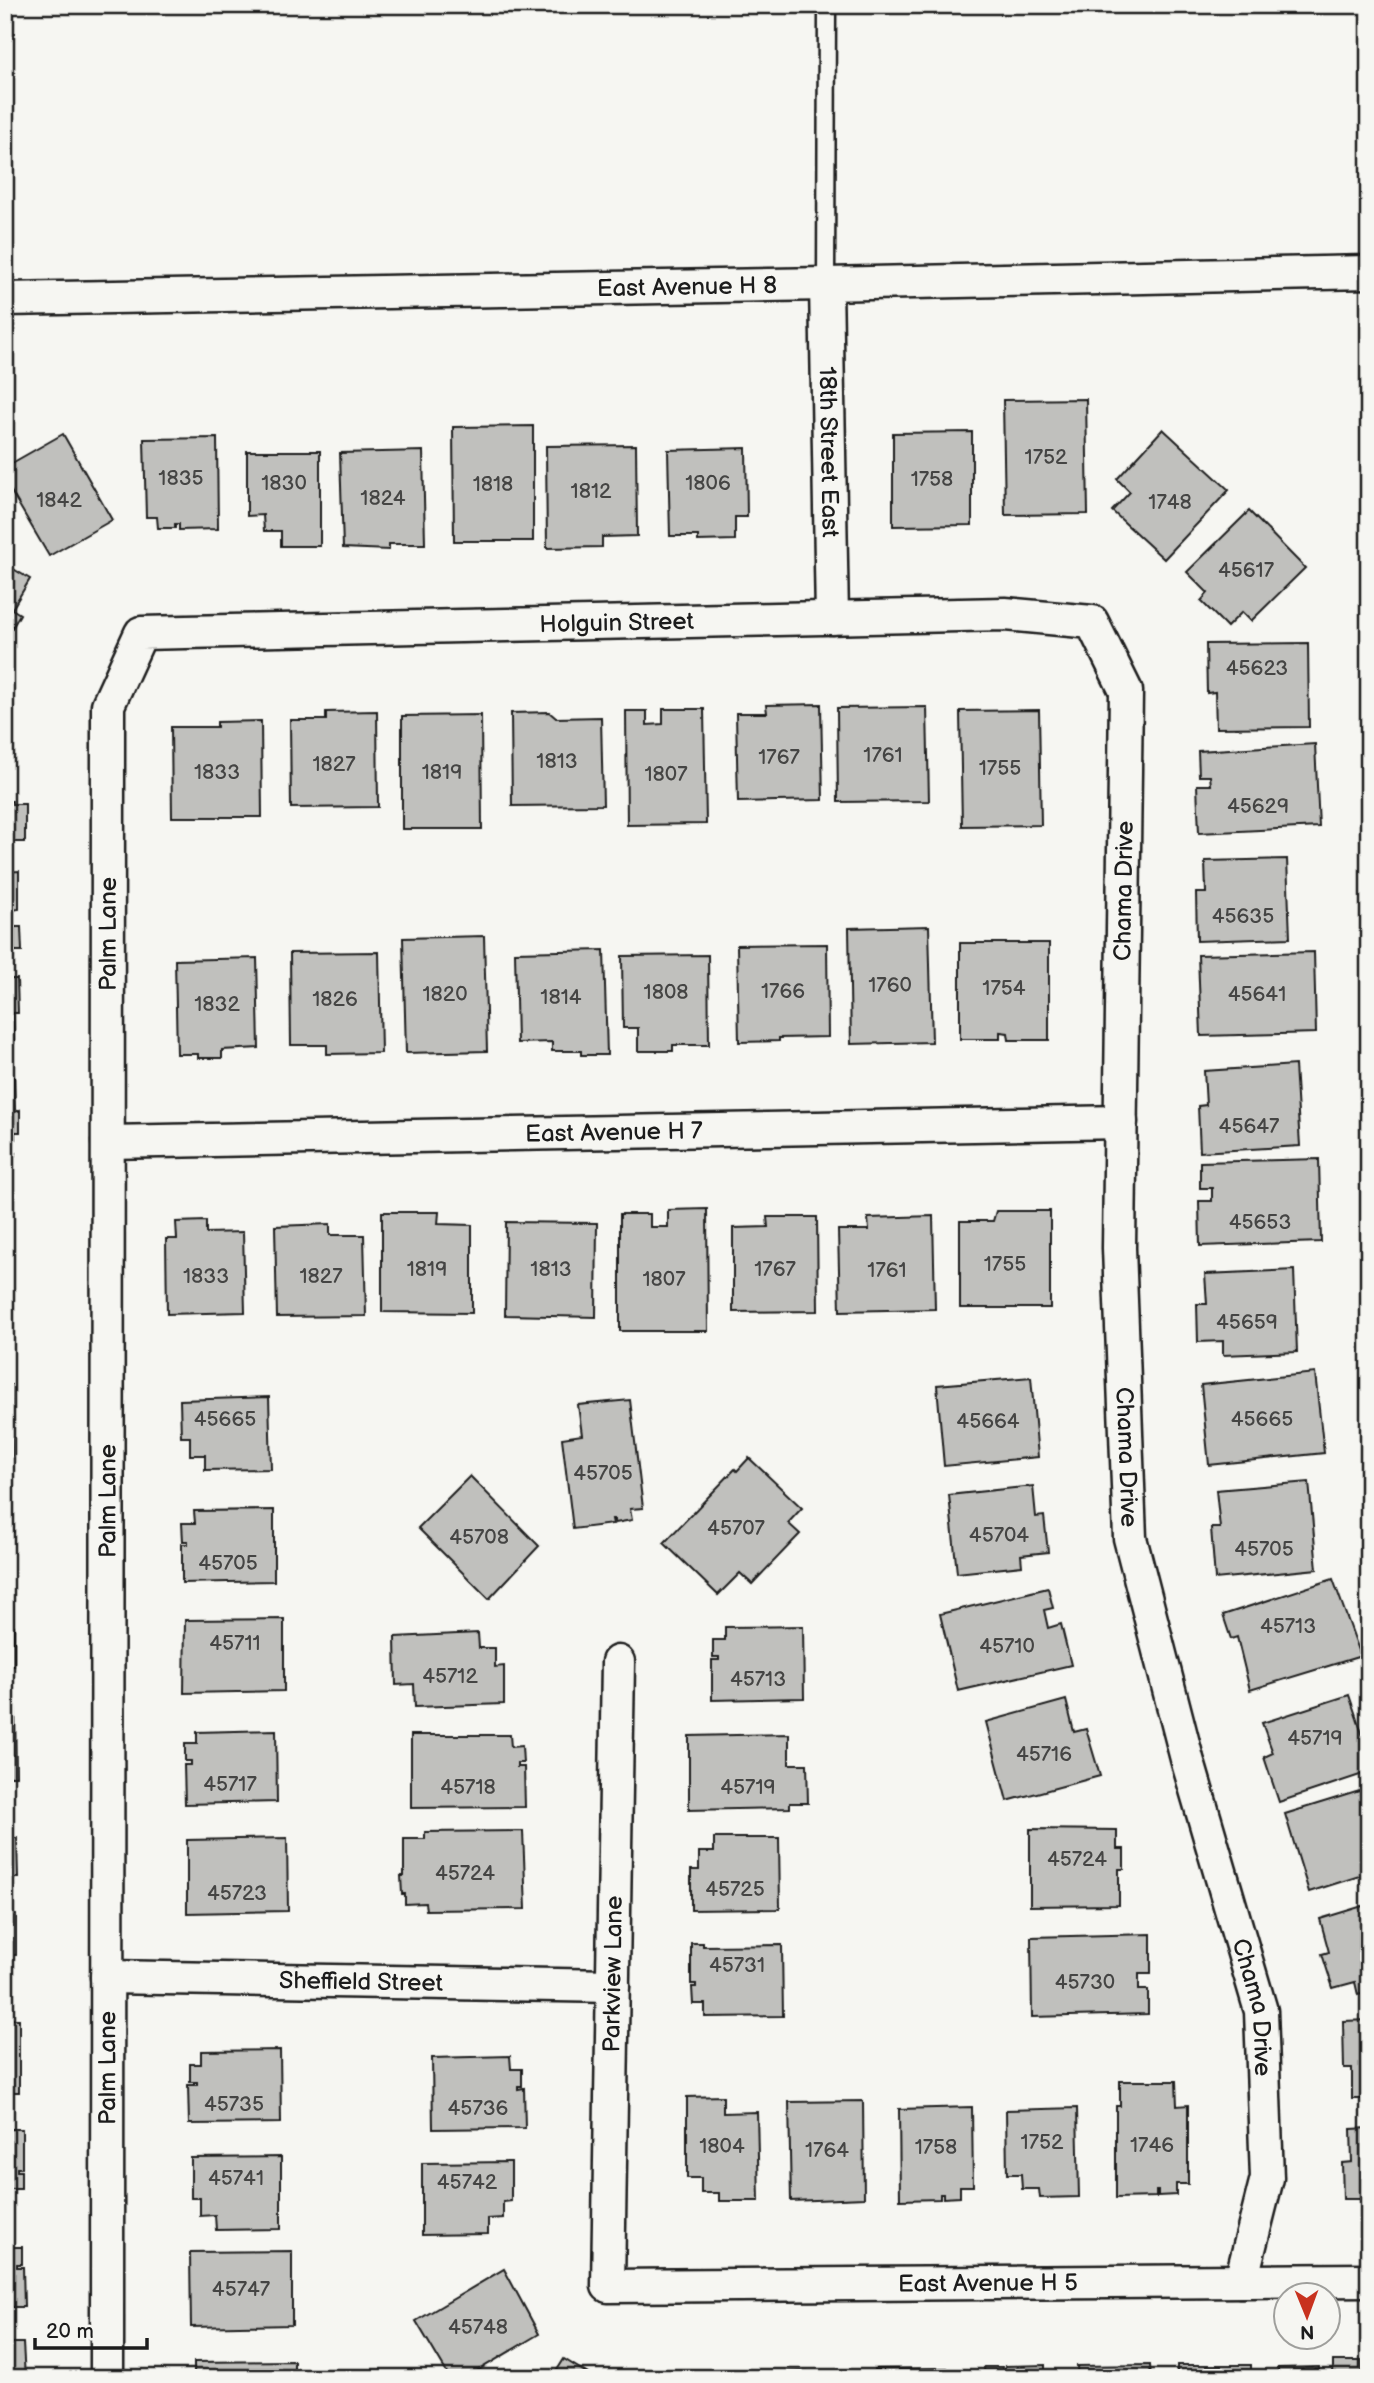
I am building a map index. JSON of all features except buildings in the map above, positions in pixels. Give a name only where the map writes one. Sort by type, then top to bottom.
[{"type":"street","name":"East Avenue H 8","points":[[5,299],[1369,272]]},
{"type":"street","name":"18th Street East","points":[[826,284],[832,618]]},
{"type":"street","name":"Holguin Street","points":[[141,633],[1005,614],[1092,622]]},
{"type":"street","name":"Chama Drive","points":[[1092,622],[1126,691],[1119,1248],[1130,1538],[1187,1759],[1261,2011],[1267,2178],[1241,2281]]},
{"type":"street","name":"Palm Lane","points":[[107,2378],[108,705],[141,633]]},
{"type":"street","name":"East Avenue H 7","points":[[108,1142],[1121,1122]]},
{"type":"street","name":"Parkview Lane","points":[[608,2286],[618,1662]]},
{"type":"street","name":"Sheffield Street","points":[[107,1977],[613,1986]]},
{"type":"street","name":"East Avenue H 5","points":[[608,2286],[1369,2280]]},
{"type":"lane","points":[[826,284],[827,5]]}]
